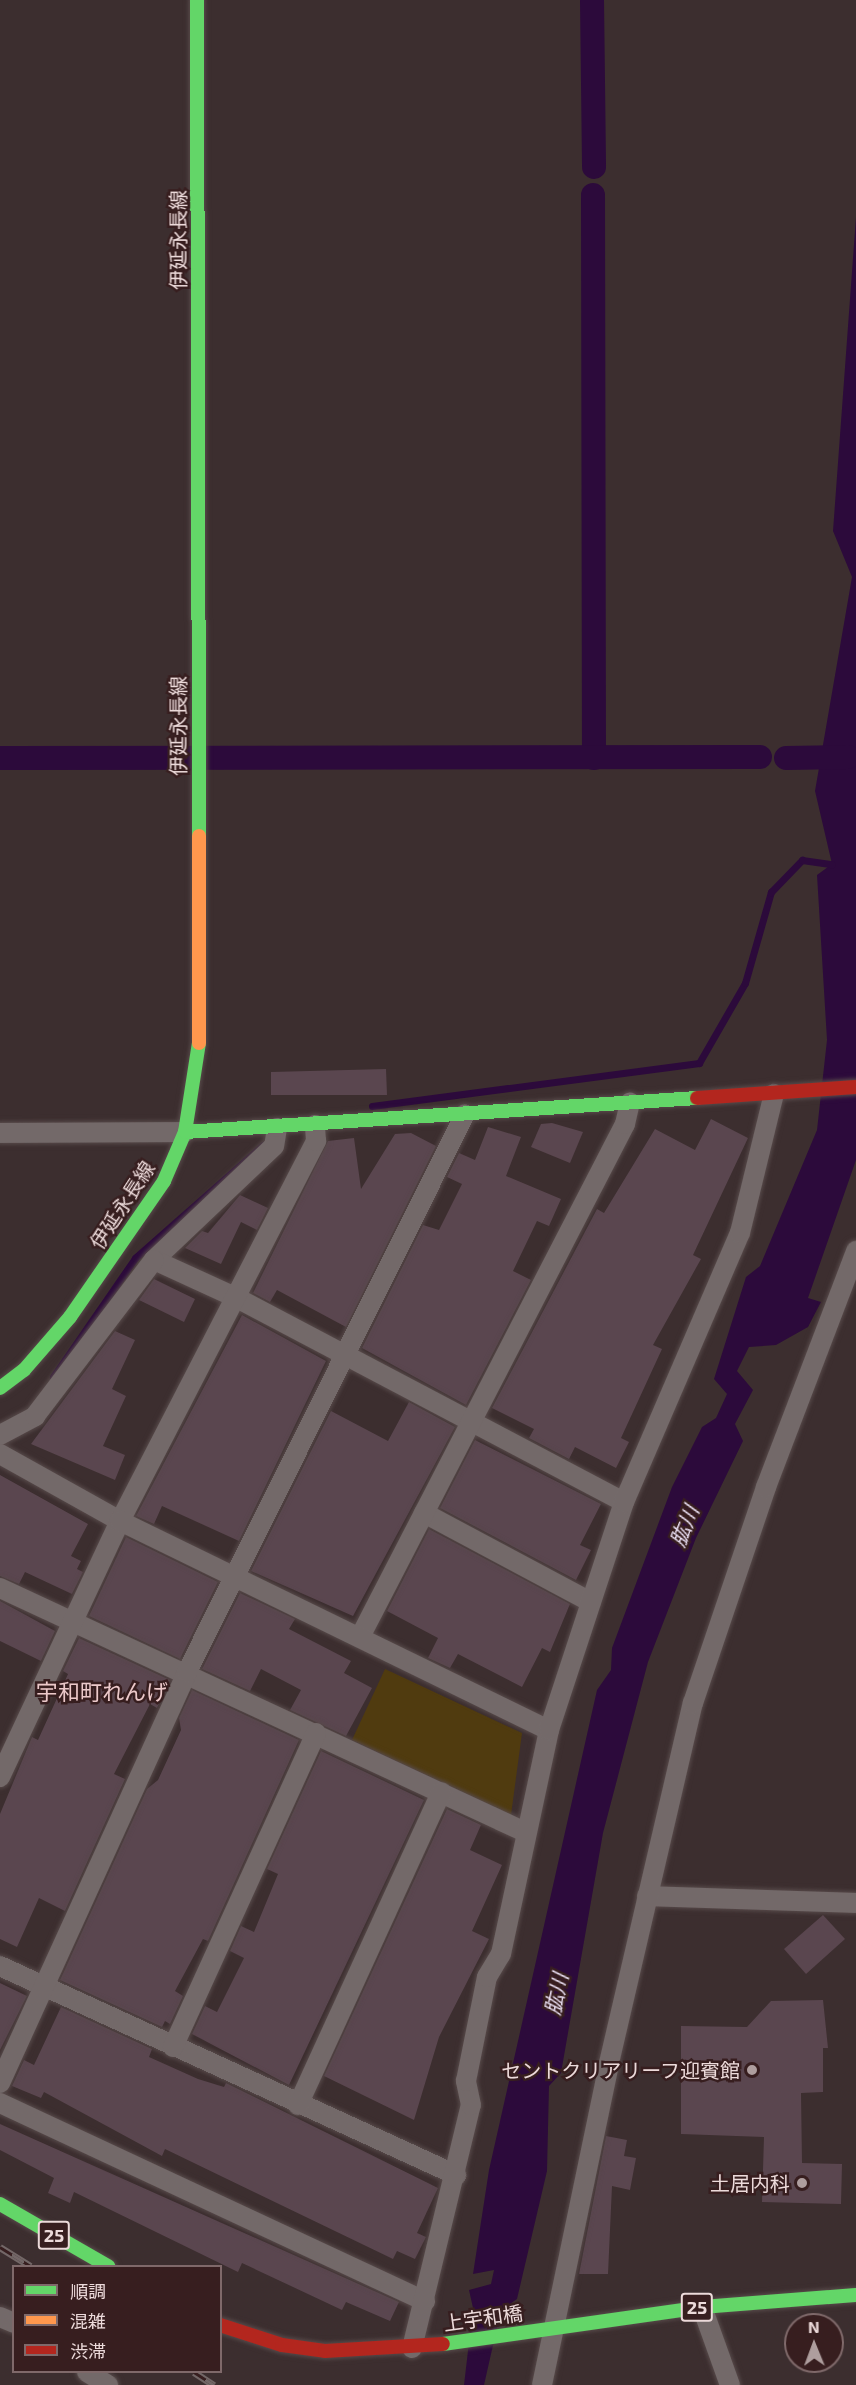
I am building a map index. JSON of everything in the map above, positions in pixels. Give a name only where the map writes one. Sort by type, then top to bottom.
[{"type":"main road","name":"伊延永長線","points":[[0,1388],[24,1370],[70,1317],[164,1181],[185,1132],[199,1069],[197,0]]},
{"type":"main road","points":[[185,1132],[277,1128],[856,1088]]},
{"type":"main road","name":"25","points":[[0,2204],[106,2265]]},
{"type":"main road","name":"25","points":[[548,2328],[702,2307],[856,2295]]},
{"type":"main road","name":"25","points":[[222,2326],[282,2345],[326,2351],[421,2347]]},
{"type":"main road","name":"上宇和橋","points":[[421,2347],[548,2328]]},
{"type":"street","points":[[421,2347],[425,2301],[471,2105],[466,2081],[488,1977],[501,1954],[525,1832],[549,1730],[624,1502],[740,1233],[774,1094]]},
{"type":"street","points":[[360,1636],[626,1124],[630,1103]]},
{"type":"street","points":[[0,2083],[187,1672],[465,1114]]},
{"type":"street","points":[[0,1777],[76,1623],[120,1521],[316,1141],[315,1125]]},
{"type":"street","points":[[0,1435],[35,1416],[153,1260],[274,1146],[277,1128]]},
{"type":"street","points":[[0,1133],[185,1132]]},
{"type":"street","points":[[542,2385],[548,2328],[693,1703],[766,1487],[856,1251]]},
{"type":"street","points":[[153,1260],[237,1298],[346,1354],[624,1502]]},
{"type":"street","points":[[0,1454],[120,1521],[235,1573],[549,1730]]},
{"type":"street","points":[[424,1513],[591,1602]]},
{"type":"street","points":[[0,1588],[187,1672],[525,1832]]},
{"type":"street","points":[[173,2047],[316,1733]]},
{"type":"street","points":[[298,2105],[441,1792]]},
{"type":"street","points":[[647,1896],[856,1903]]},
{"type":"street","points":[[0,1966],[298,2105],[456,2175]]},
{"type":"street","points":[[0,2103],[425,2301]]},
{"type":"street","points":[[702,2307],[729,2385]]},
{"type":"street","points":[[89,2373],[108,2385]]},
{"type":"shaded area","points":[[385,1669],[522,1733],[511,1815],[352,1740]]},
{"type":"water","name":"肱川","points":[[856,217],[856,1160],[808,1298],[821,1302],[808,1327],[776,1345],[749,1347],[737,1371],[753,1390],[735,1424],[743,1441],[696,1538],[648,1662],[603,1833],[561,2073],[549,2086],[547,2171],[517,2299],[501,2310],[484,2385],[464,2385],[473,2308],[469,2290],[491,2284],[494,2270],[473,2274],[489,2170],[597,1690],[611,1670],[612,1648],[672,1487],[702,1427],[716,1418],[727,1394],[714,1379],[746,1277],[760,1266],[817,1130],[827,1040],[817,875],[832,864],[815,791],[852,577],[833,531]]},
{"type":"building","points":[[386,1069],[387,1095],[271,1095],[271,1072]]},
{"type":"building","points":[[711,1119],[748,1138],[693,1255],[701,1259],[653,1345],[662,1349],[621,1438],[629,1442],[616,1468],[575,1447],[569,1459],[529,1438],[534,1429],[492,1408],[597,1209],[604,1213],[655,1129],[695,1150]]},
{"type":"building","points":[[552,1123],[583,1132],[570,1163],[531,1147],[541,1124]]},
{"type":"building","points":[[488,1127],[521,1137],[506,1176],[561,1199],[549,1226],[537,1221],[513,1271],[531,1280],[466,1405],[362,1348],[423,1225],[439,1230],[462,1184],[447,1177],[459,1153],[475,1160]]},
{"type":"building","points":[[411,1133],[436,1146],[346,1327],[277,1290],[270,1302],[253,1293],[328,1141],[354,1138],[361,1189],[395,1134]]},
{"type":"building","points":[[240,1195],[268,1208],[257,1230],[241,1222],[221,1264],[185,1248],[202,1231],[208,1233]]},
{"type":"building","points":[[154,1279],[195,1299],[184,1322],[139,1300]]},
{"type":"building","points":[[242,1315],[326,1361],[239,1541],[162,1506],[154,1524],[136,1516]]},
{"type":"building","points":[[115,1331],[135,1340],[112,1389],[126,1396],[103,1446],[125,1455],[115,1480],[31,1444]]},
{"type":"building","points":[[409,1402],[455,1427],[353,1616],[251,1571],[331,1411],[388,1441]]},
{"type":"building","points":[[475,1440],[601,1504],[580,1545],[591,1550],[576,1580],[440,1508]]},
{"type":"building","points":[[0,1475],[88,1524],[71,1556],[81,1561],[77,1569],[83,1572],[72,1594],[25,1572],[19,1584],[0,1576]]},
{"type":"building","points":[[429,1529],[570,1604],[550,1652],[542,1648],[522,1687],[458,1654],[450,1668],[428,1658],[438,1638],[387,1611]]},
{"type":"building","points":[[126,1537],[218,1582],[180,1659],[89,1616]]},
{"type":"building","points":[[240,1593],[295,1619],[289,1629],[351,1661],[344,1673],[372,1688],[346,1736],[290,1710],[301,1690],[261,1669],[250,1691],[202,1669]]},
{"type":"building","points":[[0,1601],[55,1631],[41,1661],[0,1641]]},
{"type":"building","points":[[79,1638],[170,1680],[157,1708],[150,1704],[114,1774],[125,1779],[65,1911],[39,1898],[17,1947],[0,1939],[0,1814],[32,1737],[38,1740],[68,1674],[63,1671]]},
{"type":"building","points":[[192,1690],[299,1740],[208,1941],[203,1939],[175,1991],[183,1996],[170,2024],[165,2021],[162,2027],[60,1980],[147,1789],[158,1780],[181,1730],[179,1718]]},
{"type":"building","points":[[321,1751],[424,1800],[289,2085],[192,2034],[205,2006],[217,2012],[244,1958],[230,1951],[241,1926],[254,1932],[278,1874],[267,1869]]},
{"type":"building","points":[[447,1809],[481,1825],[470,1850],[502,1865],[472,1931],[489,1939],[439,2037],[414,2120],[324,2076]]},
{"type":"building","points":[[823,1915],[845,1939],[806,1974],[784,1949]]},
{"type":"building","points":[[0,1983],[27,1996],[0,2050]]},
{"type":"building","name":"セントクリアリーフ迎賓館","points":[[823,2000],[828,2048],[823,2048],[823,2092],[801,2093],[802,2163],[842,2164],[841,2204],[762,2202],[764,2137],[681,2134],[681,2026],[747,2027],[771,2001]]},
{"type":"building","points":[[61,2007],[152,2049],[149,2057],[198,2079],[224,2087],[226,2083],[438,2188],[417,2233],[426,2237],[415,2259],[397,2251],[393,2259],[165,2149],[162,2156],[44,2092],[41,2098],[12,2086],[24,2060],[34,2065]]},
{"type":"building","points":[[0,2124],[399,2302],[390,2321],[346,2302],[342,2310],[242,2263],[238,2272],[74,2192],[70,2203],[48,2193],[54,2178],[0,2150]]},
{"type":"building","points":[[606,2136],[627,2140],[624,2156],[636,2158],[630,2190],[612,2186],[608,2274],[579,2274]]},
{"type":"waterway","points":[[592,0],[594,167]]},
{"type":"waterway","points":[[593,195],[594,758]]},
{"type":"waterway","points":[[0,758],[760,757]]},
{"type":"waterway","points":[[786,758],[848,757]]},
{"type":"waterway","points":[[372,1106],[699,1063],[745,983],[771,892],[802,860],[832,864]]},
{"type":"waterway","points":[[53,1377],[135,1258],[263,1145]]},
{"type":"railway","points":[[0,2247],[29,2265]]},
{"type":"railway","points":[[196,2373],[214,2385]]},
{"type":"traffic: fast","points":[[197,0],[199,836]]},
{"type":"traffic: fast","points":[[0,1388],[24,1370],[70,1317],[164,1181],[185,1132],[199,1043]]},
{"type":"traffic: fast","points":[[185,1132],[697,1098]]},
{"type":"traffic: fast","points":[[0,2204],[106,2265]]},
{"type":"traffic: fast","points":[[443,2344],[702,2307],[856,2295]]},
{"type":"traffic: slow","points":[[199,836],[199,1043]]},
{"type":"traffic: jam","points":[[697,1098],[856,1087]]},
{"type":"traffic: jam","points":[[222,2326],[282,2345],[325,2351],[443,2344]]},
{"type":"place","name":"セントクリアリーフ迎賓館","points":[[752,2070]]},
{"type":"place","name":"土居内科","points":[[802,2183]]},
{"type":"district","name":"宇和町れんげ","points":[[102,1692]]}]
